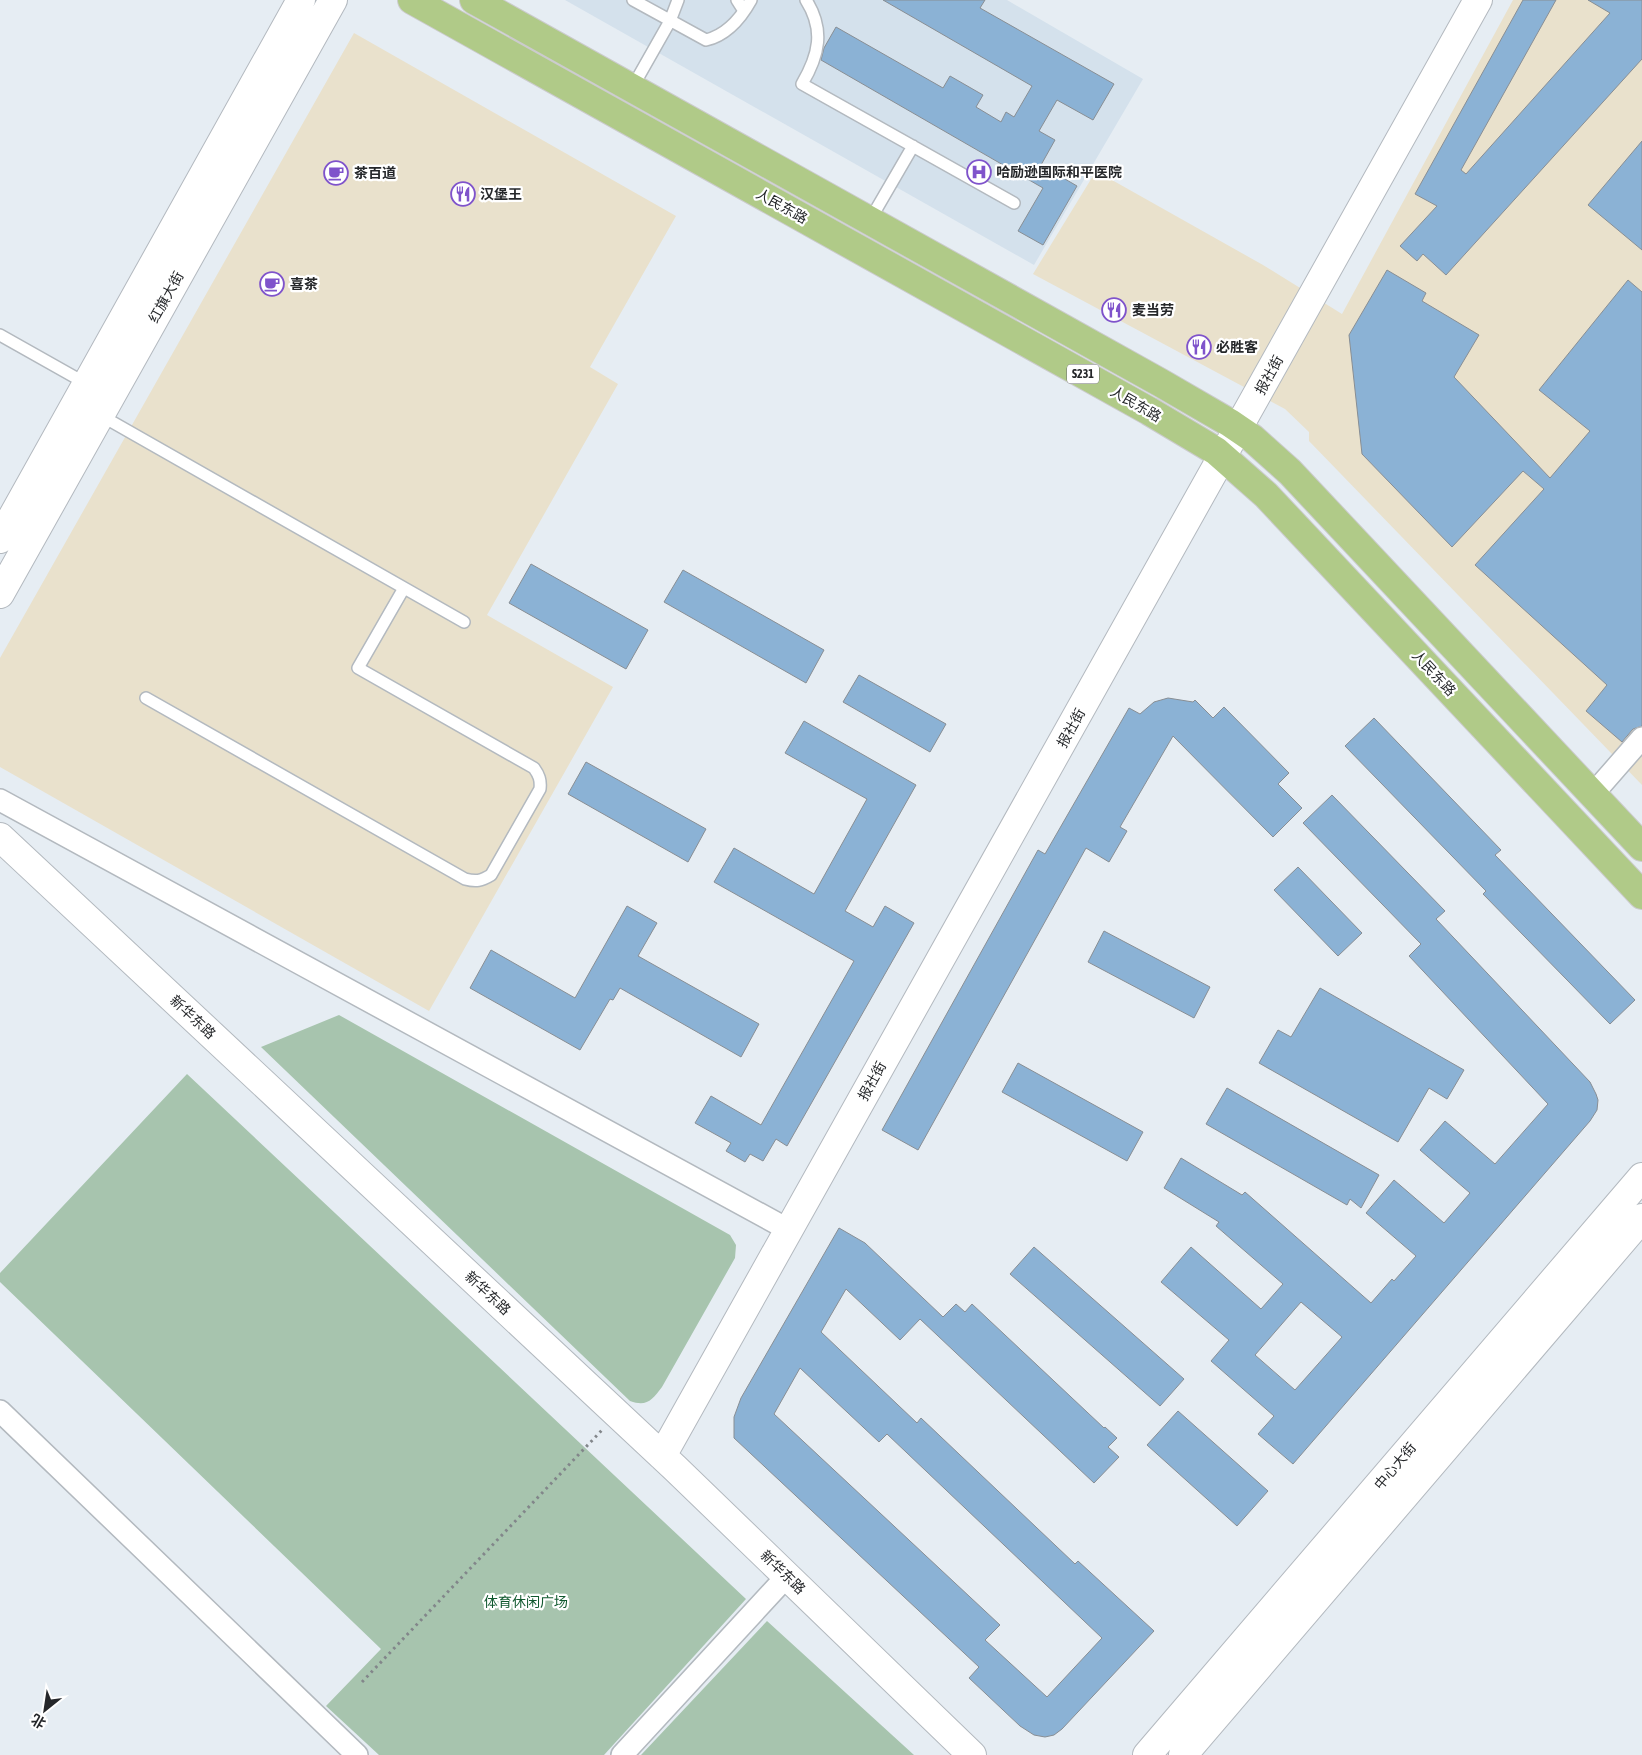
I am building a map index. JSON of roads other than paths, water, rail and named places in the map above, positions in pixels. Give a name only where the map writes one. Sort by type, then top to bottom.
[{"type":"main road","name":"人民东路","points":[[412,0],[1141,406],[1223,457],[1266,495],[1642,895]]},
{"type":"main road","name":"S231","points":[[474,0],[1152,378],[1252,438],[1290,472],[1642,847]]},
{"type":"street","name":"红旗大街","points":[[0,539],[301,0]]},
{"type":"street","name":"红旗大街","points":[[0,594],[333,0]]},
{"type":"street","name":"报社街","points":[[662,1456],[1478,0]]},
{"type":"street","points":[[1593,794],[1642,738]]},
{"type":"street","points":[[0,800],[789,1230]]},
{"type":"street","name":"新华东路","points":[[0,837],[662,1456],[972,1755]]},
{"type":"street","name":"中心大街","points":[[1148,1755],[1640,1179]]},
{"type":"street","name":"中心大街","points":[[1183,1755],[1642,1218]]},
{"type":"street","points":[[0,1411],[357,1755]]},
{"type":"street","points":[[622,1755],[788,1576]]},
{"type":"lane","points":[[633,0],[706,40],[728,30],[751,0]]},
{"type":"lane","points":[[632,88],[670,21],[678,0]]},
{"type":"lane","points":[[737,0],[744,11]]},
{"type":"lane","points":[[806,0],[816,23],[818,38],[813,64],[802,84],[1014,203]]},
{"type":"lane","points":[[870,220],[912,146]]},
{"type":"lane","points":[[0,335],[87,384]]},
{"type":"lane","points":[[100,415],[464,622]]},
{"type":"lane","points":[[146,698],[465,880],[477,882],[484,880],[491,875],[540,789],[541,782],[534,768],[358,668],[404,588]]},
{"type":"place","name":"哈励逊国际和平医院","points":[[979,172]]},
{"type":"place","name":"茶百道","points":[[336,173]]},
{"type":"place","name":"汉堡王","points":[[463,194]]},
{"type":"place","name":"喜茶","points":[[272,284]]},
{"type":"place","name":"麦当劳","points":[[1114,310]]},
{"type":"place","name":"必胜客","points":[[1199,347]]},
{"type":"park label","name":"体育休闲广场","points":[[526,1602]]}]
